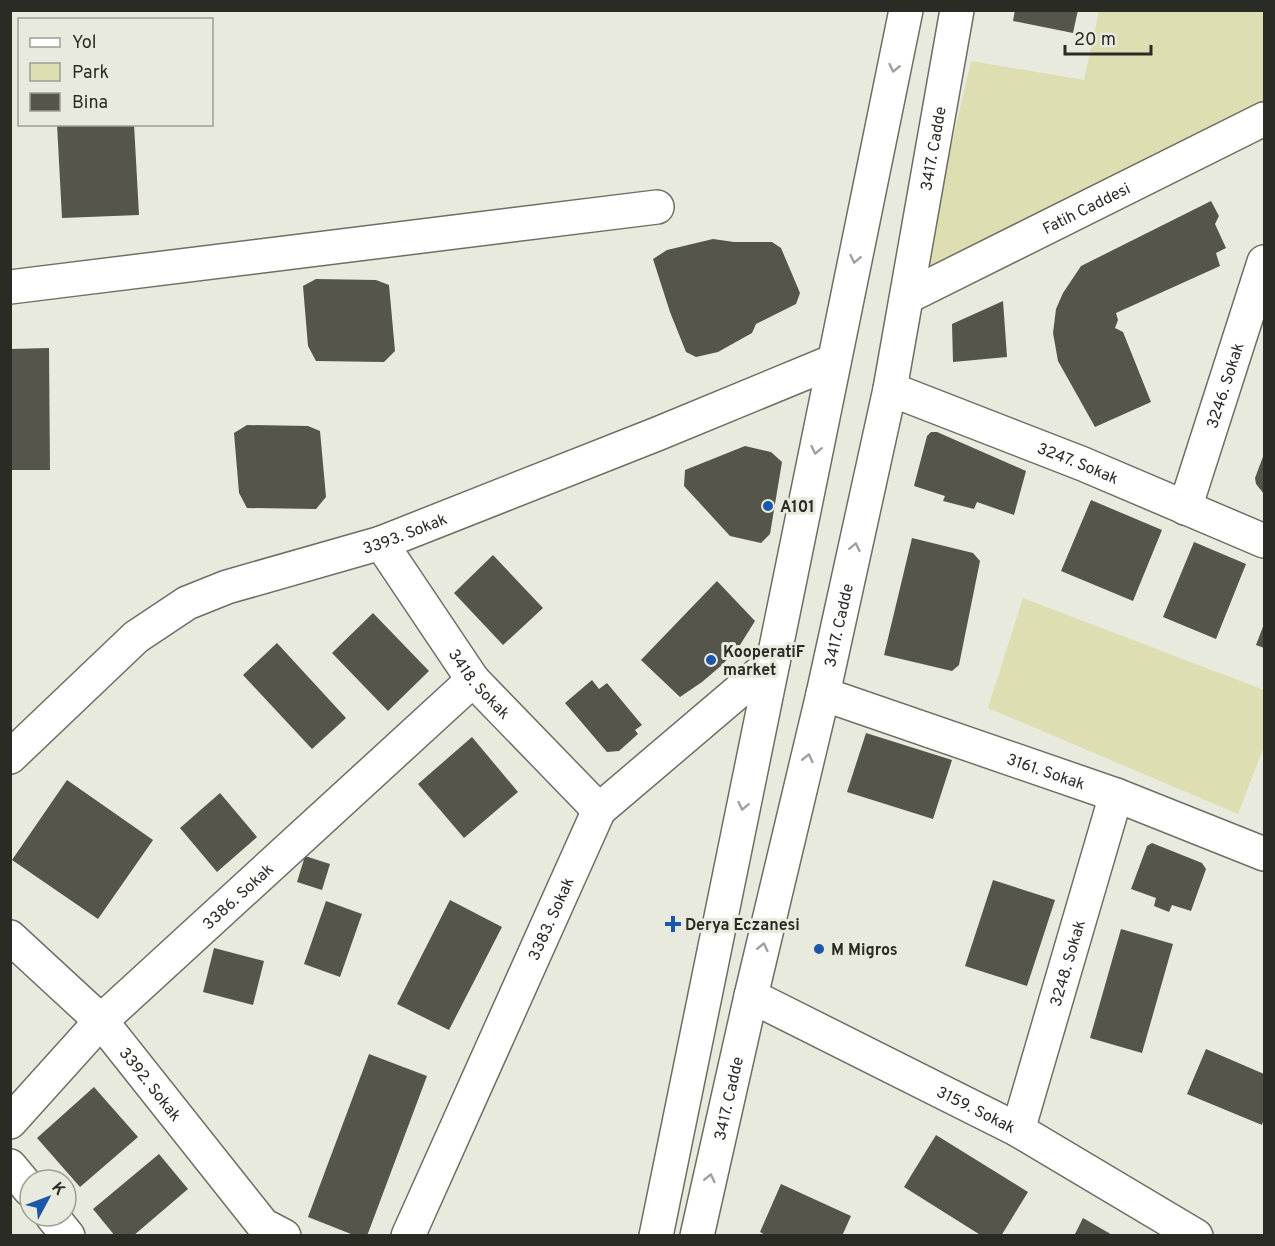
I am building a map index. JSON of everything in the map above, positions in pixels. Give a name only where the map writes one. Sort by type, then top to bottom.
[{"type":"street","points":[[656,1236],[906,10]]},
{"type":"street","name":"3417. Cadde","points":[[697,1236],[823,694],[890,389],[957,10]]},
{"type":"street","name":"Fatih Caddesi","points":[[907,297],[1264,119]]},
{"type":"street","points":[[10,287],[657,207]]},
{"type":"street","name":"3246. Sokak","points":[[1185,508],[1264,262]]},
{"type":"street","name":"3393. Sokak","points":[[10,758],[136,637],[188,603],[227,587],[381,543],[834,361]]},
{"type":"street","name":"3247. Sokak","points":[[890,389],[1083,464],[1264,541]]},
{"type":"street","name":"3418. Sokak","points":[[381,543],[473,680],[599,810]]},
{"type":"street","name":"3383. Sokak","points":[[408,1236],[599,810],[773,662]]},
{"type":"street","name":"3386. Sokak","points":[[10,1122],[100,1022],[473,680]]},
{"type":"street","name":"3161. Sokak","points":[[823,694],[1116,795],[1264,854]]},
{"type":"street","name":"3248. Sokak","points":[[1018,1130],[1116,795]]},
{"type":"street","name":"3392. Sokak","points":[[10,937],[100,1022],[262,1225],[284,1236]]},
{"type":"street","name":"3159. Sokak","points":[[751,996],[1018,1130],[1196,1236]]},
{"type":"green space","points":[[1176,10],[1185,12],[1186,10],[1264,11],[1264,108],[922,271],[971,61],[1084,80],[1099,11]]},
{"type":"green space","points":[[1023,598],[1264,690],[1264,747],[1238,814],[988,708]]},
{"type":"building","points":[[1015,10],[1078,10],[1073,33],[1013,21]]},
{"type":"building","points":[[57,126],[134,126],[139,215],[62,218]]},
{"type":"building","points":[[1211,201],[1219,216],[1215,224],[1226,248],[1216,253],[1220,266],[1116,313],[1118,320],[1115,328],[1123,332],[1151,402],[1095,427],[1058,361],[1053,333],[1056,309],[1063,293],[1081,266]]},
{"type":"building","points":[[713,239],[734,242],[772,242],[781,248],[800,293],[796,304],[756,324],[752,333],[718,352],[696,357],[686,352],[653,259],[667,250]]},
{"type":"building","points":[[316,279],[376,280],[389,285],[395,351],[384,362],[316,361],[308,346],[303,286]]},
{"type":"building","points":[[1003,301],[1007,357],[953,362],[952,324]]},
{"type":"building","points":[[49,348],[50,470],[10,470],[10,349]]},
{"type":"building","points":[[247,425],[308,426],[320,431],[326,497],[316,509],[247,508],[239,493],[234,433]]},
{"type":"building","points":[[931,432],[937,432],[1026,471],[1014,515],[977,502],[974,509],[943,501],[945,496],[914,486],[927,436]]},
{"type":"building","points":[[745,446],[771,452],[782,462],[770,534],[761,543],[730,536],[684,486],[685,470]]},
{"type":"building","points":[[1264,454],[1264,494],[1256,484],[1255,478]]},
{"type":"building","points":[[1091,500],[1162,530],[1133,601],[1061,571]]},
{"type":"building","points":[[912,538],[973,553],[980,561],[959,665],[952,671],[884,655]]},
{"type":"building","points":[[1194,542],[1246,564],[1216,639],[1163,617]]},
{"type":"building","points":[[493,555],[543,608],[503,645],[454,593]]},
{"type":"building","points":[[717,581],[755,621],[740,645],[722,665],[680,697],[641,660]]},
{"type":"building","points":[[373,613],[429,671],[388,711],[332,653]]},
{"type":"building","points":[[1264,624],[1264,648],[1256,645]]},
{"type":"building","points":[[277,643],[346,718],[312,749],[243,675]]},
{"type":"building","points":[[592,680],[599,689],[607,683],[642,725],[635,730],[638,734],[619,751],[607,752],[565,703]]},
{"type":"building","points":[[866,733],[952,760],[933,819],[847,792]]},
{"type":"building","points":[[472,737],[518,792],[464,838],[418,784]]},
{"type":"building","points":[[67,780],[153,840],[98,919],[12,860]]},
{"type":"building","points":[[220,793],[257,837],[217,872],[180,828]]},
{"type":"building","points":[[1152,843],[1202,863],[1206,869],[1191,911],[1172,905],[1169,912],[1154,906],[1156,898],[1131,889],[1147,846]]},
{"type":"building","points":[[305,856],[330,864],[322,890],[297,882]]},
{"type":"building","points":[[993,880],[1055,900],[1027,986],[965,966]]},
{"type":"building","points":[[450,900],[502,927],[449,1030],[397,1004]]},
{"type":"building","points":[[326,901],[362,914],[340,977],[304,964]]},
{"type":"building","points":[[1121,929],[1173,944],[1142,1053],[1090,1038]]},
{"type":"building","points":[[214,948],[264,961],[253,1005],[203,992]]},
{"type":"building","points":[[1206,1049],[1264,1074],[1262,1125],[1187,1094]]},
{"type":"building","points":[[369,1054],[427,1076],[367,1236],[356,1236],[308,1217]]},
{"type":"building","points":[[94,1087],[138,1137],[80,1187],[78,1168],[63,1168],[37,1138]]},
{"type":"building","points":[[936,1135],[1028,1192],[1001,1236],[982,1236],[904,1187]]},
{"type":"building","points":[[159,1154],[188,1189],[133,1236],[115,1236],[93,1209]]},
{"type":"building","points":[[781,1184],[851,1216],[842,1236],[767,1236],[760,1232]]},
{"type":"building","points":[[1083,1218],[1114,1236],[1074,1236]]},
{"type":"place","name":"A101","points":[[768,506]]},
{"type":"place","name":"KooperatiF market","points":[[711,660]]},
{"type":"place","name":"Derya Eczanesi","points":[[673,924]]},
{"type":"place","name":"M Migros","points":[[819,949]]}]
